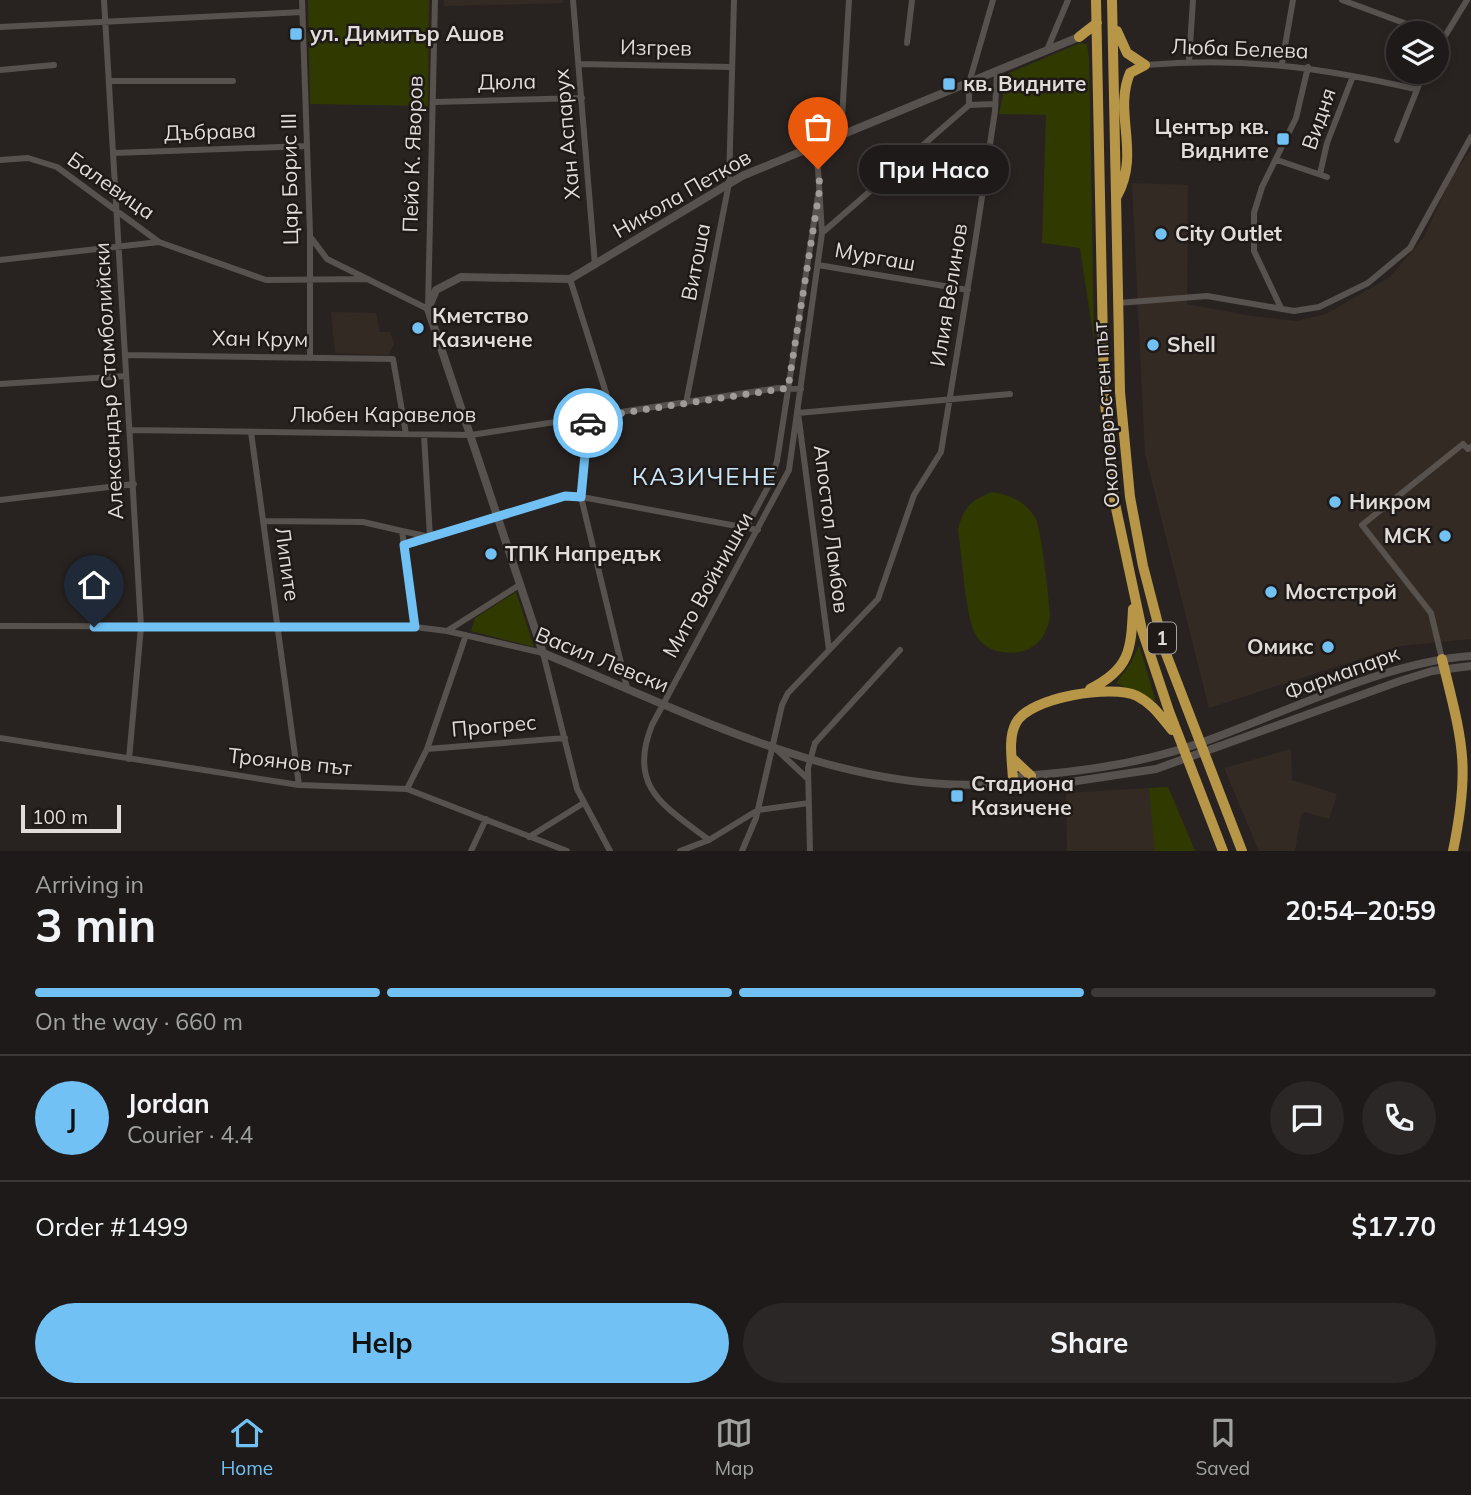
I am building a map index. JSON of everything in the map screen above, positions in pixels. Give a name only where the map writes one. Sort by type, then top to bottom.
[{"type":"highway","name":"Околовръстен път","points":[[1096,0],[1105,421],[1114,499],[1133,597],[1158,682],[1223,851]]},
{"type":"highway","name":"Околовръстен път","points":[[1112,0],[1124,451],[1143,566],[1174,678],[1242,851]]},
{"type":"highway","points":[[1113,22],[1127,53],[1145,65],[1130,73],[1124,87],[1128,173],[1116,198]]},
{"type":"highway","points":[[1097,23],[1079,37],[1098,49]]},
{"type":"highway","points":[[1013,782],[1013,729],[1021,715],[1081,694],[1108,678],[1126,659],[1132,645],[1133,597]]},
{"type":"highway","points":[[1444,664],[1461,720],[1469,759],[1467,804],[1453,851]]},
{"type":"highway","points":[[1081,694],[1112,690],[1137,696],[1157,711],[1180,741]]},
{"type":"highway","points":[[1013,759],[1031,776]]},
{"type":"street","name":"Александър Стамболийски","points":[[104,0],[141,627],[129,759]]},
{"type":"street","name":"Цар Борис III","points":[[302,0],[310,233],[310,358]]},
{"type":"street","name":"Пейо К. Яворов","points":[[428,309],[435,0]]},
{"type":"street","name":"Хан Аспарух","points":[[573,0],[595,265]]},
{"type":"street","name":"Витоша","points":[[686,403],[729,183],[734,0]]},
{"type":"street","points":[[841,135],[849,0]]},
{"type":"street","points":[[906,43],[912,0]]},
{"type":"street","points":[[969,104],[969,83],[993,0]]},
{"type":"street","points":[[1047,50],[1068,0]]},
{"type":"street","points":[[1189,61],[1193,0]]},
{"type":"street","points":[[1282,64],[1293,0]]},
{"type":"street","points":[[1342,0],[1398,21]]},
{"type":"street","points":[[1449,24],[1466,0]]},
{"type":"street","points":[[0,27],[302,12]]},
{"type":"street","name":"Никола Петков","points":[[570,279],[729,183],[1079,37]]},
{"type":"street","name":"Люба Белева","points":[[1145,65],[1189,61],[1308,66],[1415,89]]},
{"type":"street","name":"Изгрев","points":[[579,64],[732,67]]},
{"type":"street","points":[[0,69],[54,65]]},
{"type":"street","points":[[1281,308],[1254,251],[1257,202],[1296,118],[1308,66]]},
{"type":"street","name":"Илия Велинов","points":[[742,851],[758,810],[788,693],[878,599],[914,495],[941,452],[968,290],[995,104],[997,71]]},
{"type":"street","name":"Видня","points":[[1276,160],[1323,175],[1327,143],[1353,76]]},
{"type":"street","points":[[109,81],[233,81]]},
{"type":"street","points":[[1396,140],[1418,84]]},
{"type":"street","name":"Дюла","points":[[434,102],[582,98]]},
{"type":"street","points":[[822,233],[969,104],[995,104]]},
{"type":"street","points":[[1118,303],[1207,296],[1294,311],[1309,310],[1345,295],[1399,260],[1420,233],[1471,137]]},
{"type":"street","name":"Дъбрава","points":[[114,153],[307,146]]},
{"type":"street","name":"Мито Войнишки","points":[[709,840],[659,801],[646,780],[643,754],[663,704],[789,470],[822,233],[820,187],[814,147]]},
{"type":"street","name":"Балевица","points":[[0,160],[28,158],[47,163],[117,209],[159,242]]},
{"type":"street","name":"Мито Войнишки","points":[[747,528],[775,473],[820,187]]},
{"type":"street","points":[[310,233],[321,254],[428,309]]},
{"type":"street","points":[[0,260],[159,242],[266,280],[368,279]]},
{"type":"street","name":"Мургаш","points":[[818,264],[968,290]]},
{"type":"street","points":[[610,851],[582,804],[543,653],[428,309],[436,290],[446,282],[461,277],[570,279],[613,415]]},
{"type":"street","name":"Хан Крум","points":[[125,355],[393,359],[406,434]]},
{"type":"street","points":[[0,384],[126,376]]},
{"type":"street","name":"Любен Каравелов","points":[[130,430],[471,435],[788,388],[801,389]]},
{"type":"street","points":[[798,413],[1010,394]]},
{"type":"street","name":"Апостол Ламбов","points":[[798,413],[829,650]]},
{"type":"street","points":[[589,418],[581,497],[627,688]]},
{"type":"street","name":"Липите","points":[[251,432],[299,785]]},
{"type":"street","points":[[425,435],[430,537]]},
{"type":"street","points":[[1444,664],[1431,613],[1362,526],[1463,444],[1468,449],[1471,447]]},
{"type":"street","points":[[0,500],[134,484]]},
{"type":"street","points":[[404,545],[565,496],[758,530]]},
{"type":"street","points":[[263,521],[363,522],[430,537]]},
{"type":"street","points":[[402,531],[415,627]]},
{"type":"street","points":[[447,631],[521,584]]},
{"type":"street","name":"Васил Левски","points":[[0,626],[415,627],[447,631],[543,653],[773,747],[929,785],[953,787],[1013,782],[1023,787],[1057,784],[1156,769],[1231,744]]},
{"type":"street","points":[[407,789],[427,749],[466,635]]},
{"type":"street","points":[[810,851],[810,758],[822,732],[900,650]]},
{"type":"street","name":"Фармапарк","points":[[1231,744],[1471,656]]},
{"type":"street","name":"Фармапарк","points":[[1228,733],[1396,671],[1444,664],[1471,666]]},
{"type":"street","name":"Васил Левски","points":[[1013,782],[1021,776],[1153,758],[1228,733]]},
{"type":"street","name":"Троянов път","points":[[0,738],[299,785],[407,789],[567,851]]},
{"type":"street","name":"Прогрес","points":[[427,749],[565,738]]},
{"type":"street","points":[[773,747],[808,779]]},
{"type":"street","points":[[680,851],[696,849],[758,810],[809,803]]},
{"type":"street","points":[[529,837],[582,804]]},
{"type":"street","points":[[471,851],[486,819]]},
{"type":"shaded area","points":[[444,0],[563,0],[563,3],[444,6]]},
{"type":"shaded area","points":[[1471,150],[1471,639],[1400,646],[1209,708],[1145,454],[1132,183],[1188,185],[1187,304],[1296,321],[1326,314],[1390,277],[1424,237],[1452,176]]},
{"type":"shaded area","points":[[331,312],[376,313],[380,332],[390,332],[394,344],[388,355],[335,353]]},
{"type":"shaded area","points":[[1291,749],[1292,780],[1337,794],[1329,819],[1305,812],[1301,815],[1295,851],[1259,851],[1224,768]]},
{"type":"shaded area","points":[[1168,787],[1195,851],[1067,851],[1066,793]]},
{"type":"green space","points":[[308,0],[429,0],[428,106],[310,104]]},
{"type":"green space","points":[[1080,43],[1087,44],[1089,59],[1094,341],[1080,248],[1042,243],[1046,115],[999,114],[1007,74]]},
{"type":"green space","points":[[992,492],[1017,500],[1032,513],[1038,525],[1042,549],[1050,614],[1048,623],[1043,636],[1034,646],[1015,653],[995,650],[979,640],[971,622],[966,597],[958,530],[962,516],[969,506]]},
{"type":"green space","points":[[516,592],[534,647],[471,631],[475,618]]},
{"type":"green space","points":[[1139,646],[1156,702],[1116,683],[1131,663]]},
{"type":"green space","points":[[1168,787],[1195,851],[1155,851],[1149,788]]},
{"type":"way so far","points":[[588,423],[589,418],[788,388],[820,187],[818,169]]},
{"type":"place","name":"ул. Димитър Ашов","points":[[296,34]]},
{"type":"place","name":"кв. Видните","points":[[949,84]]},
{"type":"place","name":"Център кв. Видните","points":[[1283,139]]},
{"type":"place","name":"При Насо","points":[[818,169]]},
{"type":"place","name":"City Outlet","points":[[1161,234]]},
{"type":"place","name":"Кметство Казичене","points":[[418,328]]},
{"type":"place","name":"Shell","points":[[1153,345]]},
{"type":"place","name":"Никром","points":[[1335,502]]},
{"type":"place","name":"МСК","points":[[1445,536]]},
{"type":"place","name":"ТПК Напредък","points":[[491,554]]},
{"type":"place","name":"Мостстрой","points":[[1271,592]]},
{"type":"place","name":"Омикс","points":[[1328,647]]},
{"type":"place","name":"Стадиона Казичене","points":[[957,796]]},
{"type":"district","name":"КАЗИЧЕНЕ","points":[[705,477]]},
{"type":"route","points":[[94,627],[415,627],[404,545],[565,496],[581,497],[588,423]]}]
